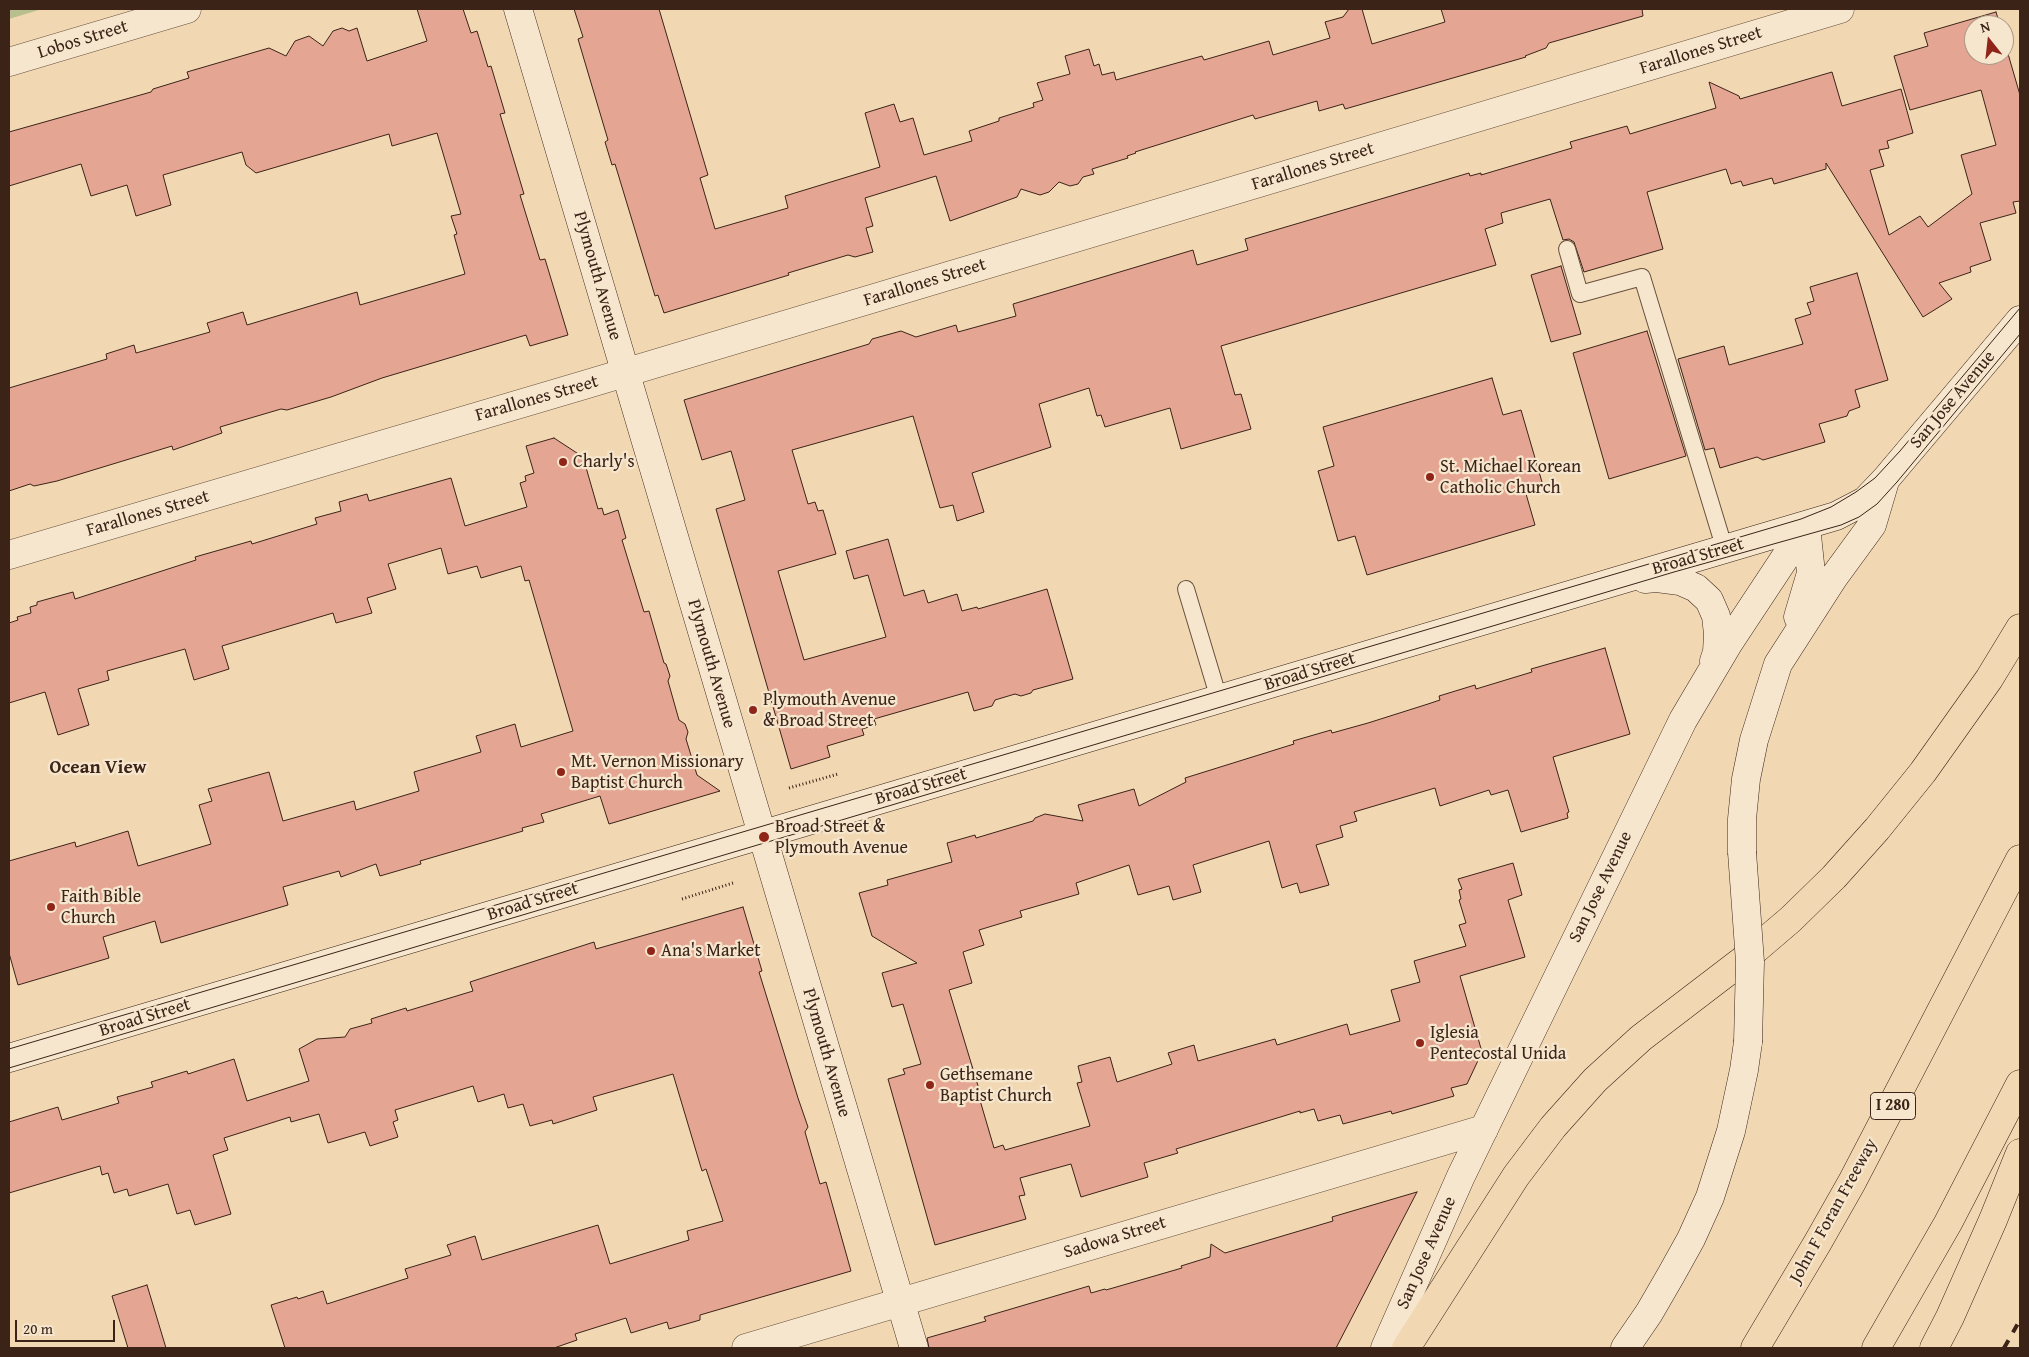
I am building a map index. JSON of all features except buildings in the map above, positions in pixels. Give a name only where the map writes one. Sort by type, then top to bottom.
[{"type":"highway","points":[[1406,1348],[1516,1176],[1553,1127],[1595,1080],[1641,1038],[1744,960],[1791,919],[1834,877],[1923,772],[1989,679],[2020,628]]},
{"type":"highway","name":"John F Foran Freeway","points":[[1755,1348],[1856,1174],[2020,859]]},
{"type":"highway","points":[[1876,1348],[1948,1223],[2020,1084]]},
{"type":"highway","points":[[1934,1348],[1950,1317],[1989,1229],[2020,1153]]},
{"type":"street","name":"Lobos Street","points":[[9,62],[187,9]]},
{"type":"street","name":"Plymouth Avenue","points":[[518,9],[914,1348]]},
{"type":"street","name":"Farallones Street","points":[[9,555],[626,373],[1840,9]]},
{"type":"street","name":"San Jose Avenue","points":[[1385,1348],[1440,1222],[1682,720],[1728,644],[1806,526],[1836,516],[1865,501],[1885,480],[2020,320]]},
{"type":"street","name":"San Jose Avenue","points":[[1625,1348],[1672,1275],[1710,1197],[1731,1131],[1744,1070],[1748,1042],[1750,962],[1742,852],[1742,819],[1746,779],[1754,740],[1778,664],[1834,577],[1872,525],[1885,480]]},
{"type":"street","name":"Broad Street","points":[[9,1058],[1806,526]]},
{"type":"street","points":[[1778,664],[1795,625],[1811,573],[1806,526]]},
{"type":"street","points":[[1604,585],[1657,578],[1680,582],[1696,588],[1709,600],[1716,616],[1717,652],[1708,678]]},
{"type":"street","name":"Sadowa Street","points":[[746,1348],[1484,1129]]},
{"type":"lane","points":[[1567,249],[1580,294],[1642,277],[1725,550]]},
{"type":"lane","points":[[1186,589],[1219,699]]},
{"type":"path","points":[[789,788],[838,774]]},
{"type":"path","points":[[682,899],[733,884]]},
{"type":"green space","points":[[9,9],[42,9],[9,19]]},
{"type":"tram line","points":[[9,1049],[1801,519],[1831,507],[1875,478],[2020,308]]},
{"type":"tram line","points":[[9,1068],[1674,572],[1841,525],[1859,517],[1877,504],[2020,334]]},
{"type":"railway","points":[[2004,1348],[2020,1320]]},
{"type":"place","name":"Charly's","points":[[563,462]]},
{"type":"place","name":"St. Michael Korean Catholic Church","points":[[1430,477]]},
{"type":"place","name":"Plymouth Avenue & Broad Street","points":[[753,710]]},
{"type":"place","name":"Mt. Vernon Missionary Baptist Church","points":[[561,772]]},
{"type":"place","name":"Broad Street & Plymouth Avenue","points":[[764,837]]},
{"type":"place","name":"Faith Bible Church","points":[[51,907]]},
{"type":"place","name":"Ana's Market","points":[[651,951]]},
{"type":"place","name":"Iglesia Pentecostal Unida","points":[[1420,1043]]},
{"type":"place","name":"Gethsemane Baptist Church","points":[[930,1085]]},
{"type":"district","name":"Ocean View","points":[[98,768]]}]
